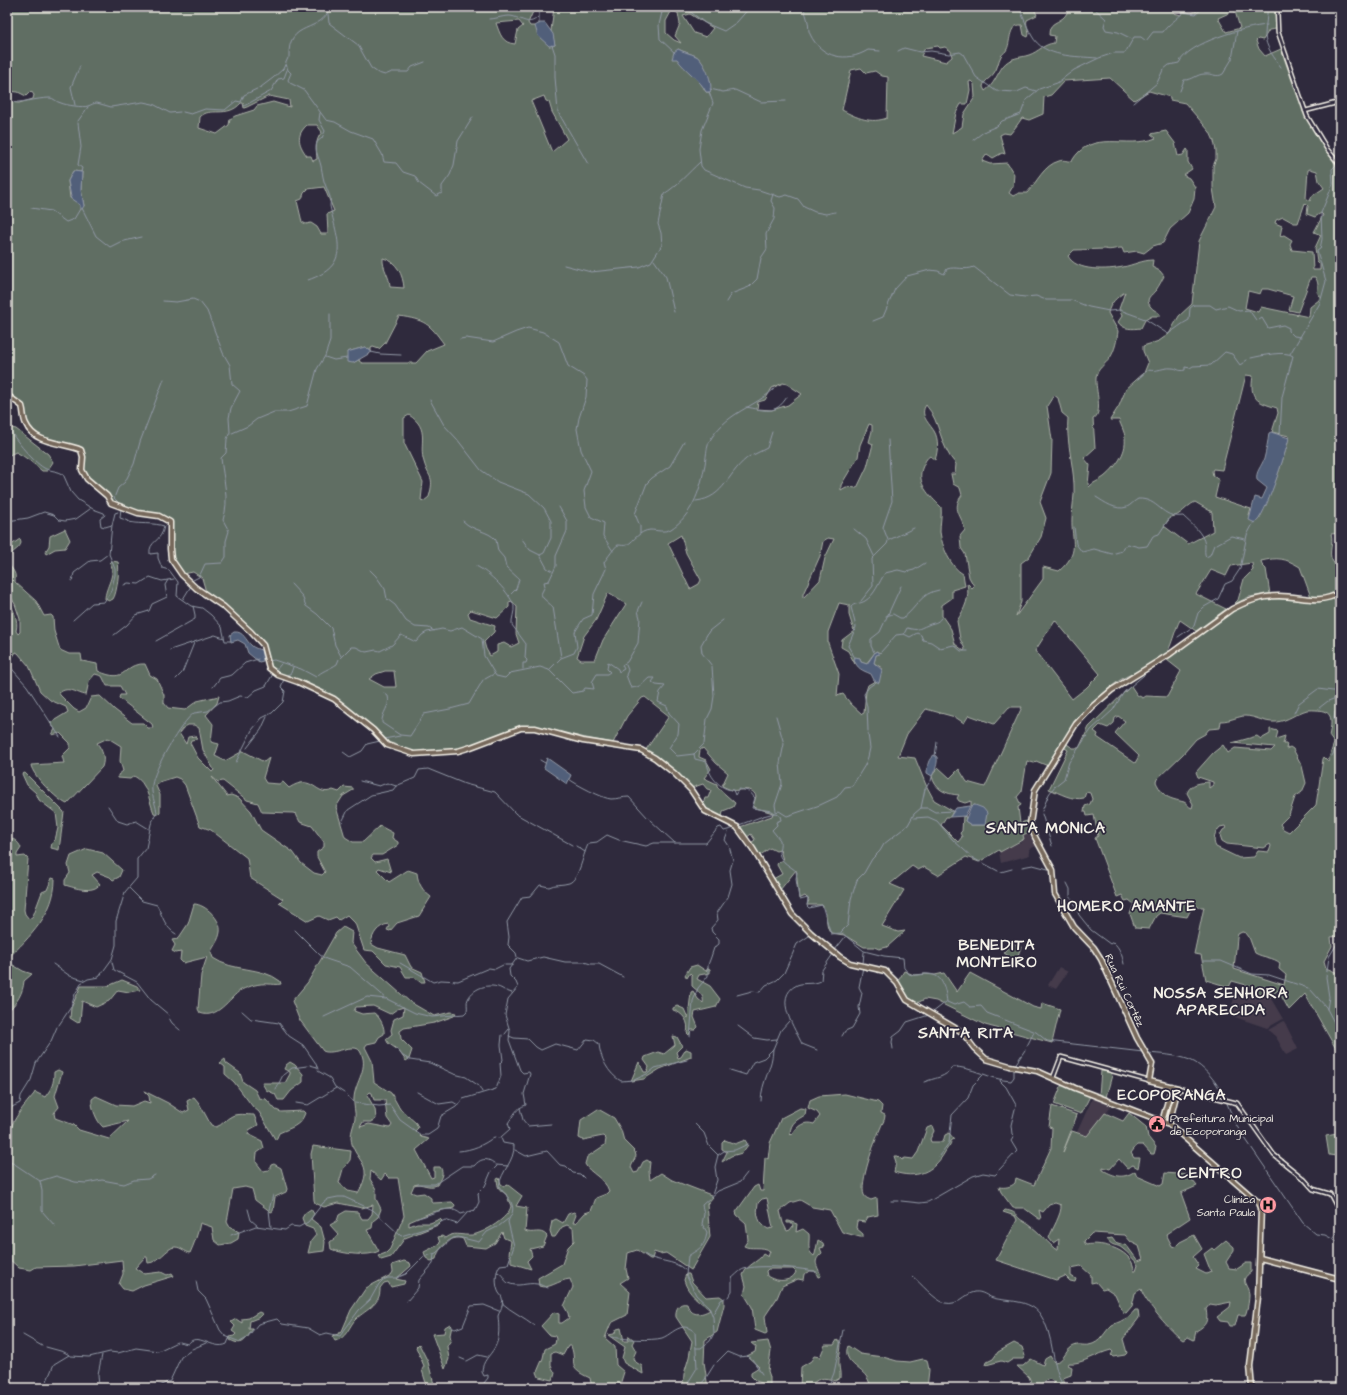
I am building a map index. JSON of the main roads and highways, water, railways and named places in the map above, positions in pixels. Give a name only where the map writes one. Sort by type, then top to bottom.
[{"type":"main road","points":[[7,395],[22,406],[25,422],[31,432],[59,445],[73,446],[81,450],[83,457],[82,470],[87,479],[107,496],[111,503],[138,514],[165,518],[170,522],[170,549],[172,558],[182,575],[196,588],[224,607],[251,632],[263,645],[269,668],[278,675],[334,699],[373,730],[387,745],[414,754],[458,750],[471,748],[521,728],[535,728],[583,741],[641,750],[674,773],[691,790],[706,811],[737,827],[753,848],[792,914],[811,933],[850,963],[885,971],[894,980],[907,1000],[962,1032],[974,1048],[986,1059],[1010,1066],[1037,1071],[1169,1124],[1259,1203],[1262,1212],[1258,1297],[1250,1366],[1252,1388]]},
{"type":"main road","name":"Rua Rui Cortêz","points":[[1172,1086],[1148,1081],[1150,1072],[1148,1059],[1101,959],[1094,948],[1074,927],[1055,894],[1053,870],[1035,837],[1030,824],[1037,786],[1076,724],[1112,690],[1170,654],[1243,603],[1261,597],[1280,596],[1314,600],[1329,598],[1340,593]]},
{"type":"main road","points":[[1162,1122],[1172,1086],[1178,1088],[1169,1124]]},
{"type":"main road","points":[[1260,1258],[1340,1279]]},
{"type":"water","points":[[540,23],[545,23],[553,34],[555,45],[549,46],[538,36],[535,26]]},
{"type":"water","points":[[678,49],[696,56],[702,62],[711,84],[710,92],[706,92],[700,83],[677,59],[672,59],[674,52]]},
{"type":"water","points":[[73,171],[82,172],[81,189],[84,206],[82,209],[80,209],[80,205],[70,198],[68,181]]},
{"type":"water","points":[[365,347],[372,352],[353,363],[347,362],[347,352]]},
{"type":"water","points":[[1271,432],[1289,438],[1280,470],[1269,498],[1264,510],[1255,523],[1249,520],[1255,497],[1262,499],[1267,488],[1257,480],[1257,474],[1264,459],[1269,433]]},
{"type":"water","points":[[234,632],[240,633],[253,647],[261,650],[263,661],[259,662],[248,653],[245,644],[238,640],[231,642],[230,635]]},
{"type":"water","points":[[876,651],[880,654],[876,655],[874,663],[882,670],[879,683],[874,680],[871,674],[858,667],[854,659],[855,657],[860,658],[861,662],[867,664]]},
{"type":"water","points":[[934,755],[937,757],[937,762],[932,776],[927,773],[927,768],[929,761]]},
{"type":"water","points":[[547,758],[571,775],[567,784],[544,768]]},
{"type":"water","points":[[975,805],[983,808],[987,813],[985,825],[971,825],[965,821],[971,806]]},
{"type":"water","points":[[970,806],[965,816],[950,817],[956,808]]},
{"type":"waterway","points":[[289,57],[290,45],[293,37],[299,32],[320,21],[326,16],[330,7]]},
{"type":"waterway","points":[[539,24],[539,13],[542,7]]},
{"type":"waterway","points":[[684,7],[705,23],[724,31],[737,22],[750,7]]},
{"type":"waterway","points":[[803,7],[810,34],[815,42],[828,53],[843,57],[860,54],[868,50],[880,51]]},
{"type":"waterway","points":[[1019,7],[1032,36],[1037,43],[1044,48],[1052,52],[1070,56],[1097,58]]},
{"type":"waterway","points":[[1093,7],[1106,19],[1104,26],[1106,30],[1118,32],[1132,39]]},
{"type":"waterway","points":[[973,140],[985,131],[997,126],[1002,121],[1021,114],[1026,100],[1039,89],[1057,83],[1074,70],[1099,58],[1114,53],[1125,53],[1134,37],[1141,37],[1146,41],[1153,32],[1163,32],[1183,12],[1196,14],[1204,7]]},
{"type":"waterway","points":[[1267,7],[1265,39],[1271,52],[1281,67]]},
{"type":"waterway","points":[[663,8],[659,25],[660,39],[675,53]]},
{"type":"waterway","points":[[328,14],[329,23],[358,45],[371,68],[378,73],[385,75],[392,72],[408,72],[412,67],[425,62]]},
{"type":"waterway","points":[[489,19],[513,16],[527,22],[538,17]]},
{"type":"waterway","points":[[1133,103],[1157,83],[1163,70],[1169,65],[1179,63],[1185,55],[1194,48],[1205,42],[1232,32],[1267,25]]},
{"type":"waterway","points":[[1180,91],[1184,80],[1202,74],[1218,76],[1223,74],[1232,59],[1237,31]]},
{"type":"waterway","points":[[552,45],[555,54],[558,112],[588,164]]},
{"type":"waterway","points":[[898,51],[904,48],[920,52],[931,51],[949,54],[960,52],[963,54],[976,77],[996,91],[1017,92],[1026,88],[1036,91]]},
{"type":"waterway","points":[[183,112],[191,114],[205,109],[225,110],[236,101],[241,102],[244,95],[261,87],[283,69],[288,58]]},
{"type":"waterway","points":[[286,64],[291,73],[288,80],[290,83],[304,90],[326,120],[335,122],[351,131],[373,139],[382,154],[384,162],[396,163],[403,172],[415,176],[419,183],[436,196],[442,193],[442,186],[450,175],[454,165],[458,141],[473,117]]},
{"type":"waterway","points":[[75,105],[71,87],[80,66]]},
{"type":"waterway","points":[[244,106],[271,91],[278,79],[284,78],[287,70]]},
{"type":"waterway","points":[[7,72],[10,81],[7,91]]},
{"type":"waterway","points":[[710,89],[723,92],[735,90],[761,102],[786,101]]},
{"type":"waterway","points":[[709,92],[713,103],[702,130],[699,149],[701,166],[704,170],[745,188],[759,190],[780,197],[787,195],[798,199],[804,207],[815,212],[826,214],[835,212]]},
{"type":"waterway","points":[[7,102],[50,98],[63,104],[86,107],[95,103],[111,107],[143,102],[153,104],[170,113],[180,112]]},
{"type":"waterway","points":[[78,121],[88,107]]},
{"type":"waterway","points":[[308,280],[322,274],[331,267],[336,259],[338,250],[338,240],[330,206],[330,197],[324,182],[316,151],[317,142],[322,138],[325,131],[319,120],[320,113]]},
{"type":"waterway","points":[[78,123],[81,147],[78,165],[82,168],[81,172]]},
{"type":"waterway","points":[[564,265],[591,272],[639,267],[651,262],[662,245],[661,233],[658,224],[664,194],[700,162]]},
{"type":"waterway","points":[[1290,354],[1320,303],[1326,281],[1317,251],[1320,249],[1322,239],[1321,213],[1333,184],[1332,169],[1337,164]]},
{"type":"waterway","points":[[726,302],[731,294],[749,287],[757,279],[761,258],[767,249],[766,234],[774,219],[775,208],[771,201],[773,194]]},
{"type":"waterway","points":[[31,208],[51,211],[66,222],[74,219],[80,209]]},
{"type":"waterway","points":[[82,208],[96,236],[110,247],[120,242],[142,237]]},
{"type":"waterway","points":[[654,260],[666,277],[674,312]]},
{"type":"waterway","points":[[873,321],[883,317],[895,289],[907,276],[930,270],[938,271],[944,274],[947,269],[967,269],[974,267],[1010,295],[1025,297],[1036,296],[1046,300],[1071,300],[1089,307],[1109,311],[1120,310],[1145,319],[1168,334],[1189,320],[1190,308],[1194,305],[1210,305],[1216,309],[1228,306],[1239,311],[1249,310],[1256,320]]},
{"type":"waterway","points":[[163,301],[176,302],[193,299],[200,302],[207,311],[223,353],[230,365],[232,384],[240,391],[231,408],[229,418],[230,432],[227,439],[226,453],[221,458],[226,497],[223,520],[229,531],[226,541],[226,557],[222,563],[205,564],[199,577],[191,581]]},
{"type":"waterway","points":[[230,434],[248,426],[257,419],[274,412],[288,412],[307,406],[317,369],[325,356],[330,341],[330,314]]},
{"type":"waterway","points":[[1259,320],[1262,318],[1268,328],[1283,325],[1289,328],[1289,331],[1294,336],[1301,337]]},
{"type":"waterway","points":[[460,339],[466,338],[493,342],[528,328],[543,332],[559,342],[568,366],[584,376],[587,380],[586,397],[577,429],[581,450],[591,471],[584,491],[586,507],[591,517],[604,523],[603,536],[613,551]]},
{"type":"waterway","points":[[371,352],[401,355]]},
{"type":"waterway","points":[[1138,379],[1148,370],[1169,368],[1185,370],[1185,367],[1190,368],[1193,366],[1211,365],[1225,352],[1232,354],[1240,365],[1247,360]]},
{"type":"waterway","points":[[1251,358],[1279,353],[1290,354],[1293,356],[1282,397],[1280,435]]},
{"type":"waterway","points":[[325,357],[334,360],[347,358]]},
{"type":"waterway","points":[[121,505],[114,498],[118,488],[125,482],[134,464],[140,442],[164,379]]},
{"type":"waterway","points":[[549,670],[561,658],[574,653],[577,647],[575,632],[583,619],[592,615],[594,594],[606,569],[604,562],[613,550],[618,545],[627,545],[646,531],[666,531],[678,524],[694,503],[702,478],[707,449],[712,437],[726,421],[774,389]]},
{"type":"waterway","points":[[746,407],[764,410],[774,409],[783,403],[787,397]]},
{"type":"waterway","points":[[430,400],[444,425],[481,470],[498,482],[529,494],[544,508],[551,521],[551,538],[544,553],[540,555]]},
{"type":"waterway","points":[[7,418],[9,425]]},
{"type":"waterway","points":[[9,428],[31,457],[46,469],[63,474],[71,492],[78,500],[93,509],[104,513],[105,515],[100,519],[101,526],[105,527],[112,525]]},
{"type":"waterway","points":[[753,455],[767,448],[772,432]]},
{"type":"waterway","points":[[888,440],[892,501],[883,527],[888,540]]},
{"type":"waterway","points":[[640,534],[640,526],[635,514],[647,483],[670,466],[684,442]]},
{"type":"waterway","points":[[696,501],[706,499],[714,495],[726,483],[742,462],[750,456]]},
{"type":"waterway","points":[[1096,497],[1114,507],[1119,508],[1127,507],[1138,499],[1151,502],[1165,512],[1176,516],[1183,516],[1193,525],[1204,540],[1206,557],[1210,555],[1214,545]]},
{"type":"waterway","points":[[559,507],[567,521],[567,531],[556,556],[556,566],[549,581],[544,582],[545,586],[541,594],[543,598],[553,607],[561,657]]},
{"type":"waterway","points":[[121,508],[120,518],[129,522],[164,526],[161,535],[151,546],[150,554],[158,553],[158,558],[162,568],[169,570],[178,582],[177,596],[191,606],[202,608],[211,615],[222,627],[225,641],[231,641]]},
{"type":"waterway","points":[[7,521],[28,518],[44,512],[54,515],[59,520],[65,521],[76,519],[90,509]]},
{"type":"waterway","points":[[73,620],[92,603],[104,602],[111,591],[115,569],[109,554],[112,525],[115,513],[118,512]]},
{"type":"waterway","points":[[1074,527],[1076,544],[1082,552],[1094,549],[1112,554],[1122,551],[1123,547],[1128,544],[1139,547],[1147,546],[1153,536],[1159,534],[1170,517]]},
{"type":"waterway","points":[[463,521],[467,525],[489,534],[496,540],[498,551],[504,558],[506,567],[519,579],[516,589],[509,596]]},
{"type":"waterway","points":[[1178,637],[1194,626],[1198,613],[1204,607],[1218,599],[1225,584],[1232,581],[1240,569],[1247,535],[1254,522]]},
{"type":"waterway","points":[[889,540],[914,528]]},
{"type":"waterway","points":[[854,529],[866,539],[874,556]]},
{"type":"waterway","points":[[1217,544],[1231,536],[1245,539]]},
{"type":"waterway","points":[[522,539],[530,550],[540,555],[547,568],[552,571]]},
{"type":"waterway","points":[[861,601],[873,586],[872,559],[887,544],[888,541]]},
{"type":"waterway","points":[[72,581],[74,573],[90,561],[100,560],[108,554]]},
{"type":"waterway","points":[[855,658],[848,646],[856,627],[851,607],[868,598],[874,592],[885,573],[898,570],[906,572],[914,570],[925,563]]},
{"type":"waterway","points":[[476,566],[498,583],[512,601],[514,606],[512,625],[526,644],[525,658],[527,660],[526,663],[523,663],[523,669]]},
{"type":"waterway","points":[[370,570],[385,589],[387,599],[395,605],[406,621],[415,627],[429,628],[434,631]]},
{"type":"waterway","points":[[124,585],[128,583],[139,584],[150,577],[162,581],[174,579]]},
{"type":"waterway","points":[[114,635],[127,625],[136,615],[149,611],[152,604],[167,597],[165,585],[168,580]]},
{"type":"waterway","points":[[291,584],[302,596],[306,606],[317,614],[331,628],[335,645],[341,656]]},
{"type":"waterway","points":[[183,599],[191,586]]},
{"type":"waterway","points":[[874,652],[871,646],[871,639],[880,632],[901,586]]},
{"type":"waterway","points":[[886,616],[893,614],[903,618],[927,594],[939,590]]},
{"type":"waterway","points":[[269,661],[274,660],[301,669],[316,677],[320,673],[337,664],[339,659],[351,647],[356,647],[366,652],[376,650],[380,651],[392,645],[401,635],[416,642],[427,632],[442,629],[450,631],[462,627],[482,639],[484,656],[496,676],[505,678],[510,673],[540,667],[549,670],[572,693],[583,691],[585,688],[594,689],[592,682],[597,674],[607,674],[610,672],[607,669],[608,662],[618,669],[619,672],[624,669],[622,665],[627,662],[638,643],[640,618],[638,611],[642,602]]},
{"type":"waterway","points":[[156,641],[195,619],[193,606]]},
{"type":"waterway","points":[[904,634],[907,628],[918,629],[937,622],[941,618]]},
{"type":"waterway","points":[[694,754],[704,744],[707,719],[712,709],[714,696],[712,666],[702,653],[701,645],[709,631],[723,620]]},
{"type":"waterway","points":[[880,653],[896,635],[904,634],[910,637],[917,633],[921,635],[923,640],[931,642],[940,648],[954,645],[961,651],[968,651]]},
{"type":"waterway","points":[[170,650],[215,635],[224,638]]},
{"type":"waterway","points":[[176,679],[182,673],[194,643]]},
{"type":"waterway","points":[[213,687],[220,678],[232,675],[245,663],[258,659]]},
{"type":"waterway","points":[[7,663],[27,686],[60,737]]},
{"type":"waterway","points":[[275,671],[281,664]]},
{"type":"waterway","points":[[626,665],[628,670],[626,675],[631,688],[640,686],[649,678],[655,678],[652,682],[656,685],[665,686],[660,692],[658,702],[667,706],[669,713],[679,724],[678,734],[669,748],[677,756],[694,754]]},
{"type":"waterway","points":[[7,670],[9,666]]},
{"type":"waterway","points":[[285,676],[291,673],[293,667]]},
{"type":"waterway","points":[[81,983],[88,979],[99,977],[112,959],[116,945],[116,921],[125,892],[137,878],[137,859],[146,848],[151,824],[157,812],[152,792],[152,785],[158,768],[169,746],[182,726],[194,713],[208,711],[220,702],[228,701],[240,696],[248,697],[256,690],[266,686],[273,674]]},
{"type":"waterway","points":[[485,679],[494,674]]},
{"type":"waterway","points":[[1042,811],[1049,794],[1055,786],[1064,779],[1069,762],[1091,730],[1113,710],[1124,692],[1144,675]]},
{"type":"waterway","points":[[236,762],[252,730],[262,718],[272,713],[283,702],[285,691],[281,687],[284,679]]},
{"type":"waterway","points":[[384,693],[388,696],[389,700],[382,723],[400,735],[410,736],[424,714],[469,704],[483,680]]},
{"type":"waterway","points":[[868,731],[867,707],[864,694],[869,687],[876,682]]},
{"type":"waterway","points":[[1294,713],[1299,703],[1318,689],[1340,692]]},
{"type":"waterway","points":[[1319,708],[1328,701],[1336,698],[1338,694]]},
{"type":"waterway","points":[[1334,720],[1335,712],[1340,708]]},
{"type":"waterway","points":[[776,716],[784,744],[780,763],[782,784],[775,805],[776,811]]},
{"type":"waterway","points":[[247,748],[261,730],[267,717]]},
{"type":"waterway","points":[[776,812],[779,811],[787,816],[820,805],[837,797],[845,787],[852,786],[865,765],[868,757],[870,748],[868,734]]},
{"type":"waterway","points":[[384,739],[400,736]]},
{"type":"waterway","points":[[343,752],[350,757],[362,751],[367,744],[380,741]]},
{"type":"waterway","points":[[1332,756],[1340,741]]},
{"type":"waterway","points":[[935,756],[937,742]]},
{"type":"waterway","points":[[694,754],[695,759],[707,762],[712,777],[719,785],[733,790],[735,795],[739,789],[749,791],[755,798],[752,808],[772,811],[780,816],[781,820],[776,822],[777,825],[772,830],[780,840],[780,856],[784,862],[797,872],[796,879],[800,900],[808,898],[807,906],[809,908],[822,905],[831,934],[842,933],[864,951],[884,956],[903,958],[904,968],[909,974],[931,974],[936,976],[944,986],[947,1002]]},
{"type":"waterway","points":[[540,760],[545,763]]},
{"type":"waterway","points":[[342,822],[348,810],[371,795],[393,790],[396,786],[415,778],[419,770],[428,769],[465,784],[495,792],[516,814],[572,845]]},
{"type":"waterway","points":[[931,781],[932,777]]},
{"type":"waterway","points":[[569,779],[602,797],[611,799],[629,797],[648,818]]},
{"type":"waterway","points":[[360,781],[379,786],[387,783],[396,786]]},
{"type":"waterway","points":[[921,808],[925,789],[929,783]]},
{"type":"waterway","points":[[108,806],[118,821],[127,824],[136,821],[149,829]]},
{"type":"waterway","points":[[841,932],[848,925],[851,899],[857,880],[864,873],[872,859],[880,851],[884,844],[908,825],[914,814],[921,808],[928,808],[935,812],[954,811]]},
{"type":"waterway","points":[[739,825],[775,813]]},
{"type":"waterway","points":[[1042,814],[1052,846]]},
{"type":"waterway","points":[[914,818],[928,817],[937,821],[953,840],[973,858],[980,862]]},
{"type":"waterway","points":[[650,820],[675,843]]},
{"type":"waterway","points":[[517,957],[516,953],[508,945],[509,937],[507,922],[522,897],[531,896],[540,885],[549,887],[573,881],[579,871],[589,843],[597,842],[607,835],[619,840],[646,846],[654,843],[706,843],[718,828],[721,827],[724,831],[735,828]]},
{"type":"waterway","points":[[690,1037],[693,1001],[698,988],[708,976],[708,965],[714,948],[719,944],[719,939],[712,932],[711,928],[718,920],[717,913],[728,897],[732,884],[730,870],[733,860],[729,846],[725,840],[729,830]]},
{"type":"waterway","points":[[576,846],[585,852]]},
{"type":"waterway","points":[[983,863],[998,871]]},
{"type":"waterway","points":[[1022,867],[1033,865],[1048,869]]},
{"type":"waterway","points":[[1001,872],[1012,869]]},
{"type":"waterway","points":[[1067,883],[1070,889],[1070,896],[1079,915],[1091,930],[1110,944],[1113,942],[1115,944],[1120,952],[1124,964]]},
{"type":"waterway","points":[[129,888],[142,901],[157,905],[166,925],[176,934]]},
{"type":"waterway","points":[[1327,1009],[1329,997],[1326,977],[1329,957],[1338,942],[1337,933],[1340,918]]},
{"type":"waterway","points":[[295,930],[320,955],[326,959],[350,967],[387,999],[415,1013],[432,1017],[464,1014],[467,1011],[467,1000],[479,988],[495,986],[504,990]]},
{"type":"waterway","points":[[737,995],[752,991],[760,992],[766,985],[777,980],[784,973],[797,944],[809,936]]},
{"type":"waterway","points":[[835,950],[845,937]]},
{"type":"waterway","points":[[863,964],[864,952]]},
{"type":"waterway","points":[[817,1050],[802,1044],[788,1014],[786,997],[790,990],[797,985],[821,981],[822,970],[833,954]]},
{"type":"waterway","points":[[518,958],[527,961],[543,957],[565,962],[599,964],[623,977]]},
{"type":"waterway","points":[[501,1137],[510,1129],[508,1123],[516,1112],[526,1105],[524,1094],[530,1074],[529,1072],[523,1073],[520,1070],[509,1040],[510,1031],[505,1015],[508,999],[518,987],[516,982],[510,976],[509,969],[517,958]]},
{"type":"waterway","points":[[1203,961],[1221,961],[1252,974],[1269,975],[1308,988]]},
{"type":"waterway","points":[[112,962],[114,970],[137,982],[151,1000],[169,1015]]},
{"type":"waterway","points":[[400,963],[433,982],[441,980],[458,981],[489,968],[495,969],[503,965]]},
{"type":"waterway","points":[[53,964],[70,976],[84,980]]},
{"type":"waterway","points":[[505,965],[513,965]]},
{"type":"waterway","points":[[842,1036],[845,1031],[852,1028],[860,1014],[859,1007],[862,993],[859,987],[863,967]]},
{"type":"waterway","points":[[59,1025],[71,1007],[75,994],[81,984]]},
{"type":"waterway","points":[[1310,989],[1326,1007],[1340,1034]]},
{"type":"waterway","points":[[506,991],[512,993]]},
{"type":"waterway","points":[[324,1017],[367,997],[386,999]]},
{"type":"waterway","points":[[932,1013],[946,1002]]},
{"type":"waterway","points":[[947,1002],[954,1005],[964,1002],[970,1007],[981,1006],[987,1013],[1036,1032],[1047,1041],[1143,1052]]},
{"type":"waterway","points":[[242,1011],[251,1019],[279,1023],[289,1036],[303,1045],[318,1069]]},
{"type":"waterway","points":[[893,1049],[893,1037],[901,1031],[907,1022],[929,1015]]},
{"type":"waterway","points":[[169,1018],[180,1030]]},
{"type":"waterway","points":[[730,1070],[746,1075],[753,1062],[764,1058],[773,1049],[781,1030],[789,1021]]},
{"type":"waterway","points":[[738,1026],[754,1038],[767,1040],[777,1039]]},
{"type":"waterway","points":[[7,1116],[12,1107],[20,1103],[21,1096],[31,1080],[36,1063],[51,1041],[57,1027]]},
{"type":"waterway","points":[[505,1034],[509,1029]]},
{"type":"waterway","points":[[1027,1046],[1034,1032]]},
{"type":"waterway","points":[[347,1096],[355,1103],[379,1106],[390,1105],[400,1120],[421,1135],[428,1135],[437,1129],[441,1116],[456,1107],[463,1099],[496,1089],[501,1076],[500,1063],[503,1060],[501,1045],[502,1035]]},
{"type":"waterway","points":[[509,1036],[528,1039],[541,1050],[555,1044],[578,1050],[587,1039],[594,1040],[599,1044],[603,1060],[609,1070],[621,1081],[634,1080],[649,1073],[655,1068],[687,1060]]},
{"type":"waterway","points":[[395,1047],[403,1056],[410,1060],[430,1063],[454,1074],[466,1077],[479,1086],[482,1092]]},
{"type":"waterway","points":[[761,1101],[773,1049]]},
{"type":"waterway","points":[[1015,1065],[1025,1050]]},
{"type":"waterway","points":[[1147,1053],[1168,1055],[1190,1060],[1200,1066],[1210,1076],[1219,1087],[1224,1098]]},
{"type":"waterway","points":[[310,1065],[317,1067]]},
{"type":"waterway","points":[[276,1089],[283,1075],[292,1068],[307,1066]]},
{"type":"waterway","points":[[924,1082],[943,1076],[950,1071],[952,1067],[959,1067],[1011,1081],[1014,1077],[1014,1069]]},
{"type":"waterway","points":[[318,1071],[330,1078],[335,1087],[344,1093]]},
{"type":"waterway","points":[[939,1156],[949,1143],[952,1115],[968,1098],[973,1085],[983,1075]]},
{"type":"waterway","points":[[999,1170],[1017,1151],[1011,1141],[1014,1136],[1012,1134],[1011,1125],[1016,1105],[1006,1087],[1000,1081],[1001,1079]]},
{"type":"waterway","points":[[296,1103],[308,1105],[336,1088]]},
{"type":"waterway","points":[[417,1092],[439,1104],[453,1102],[458,1105]]},
{"type":"waterway","points":[[1226,1101],[1236,1125],[1303,1223],[1316,1234],[1325,1235],[1340,1243]]},
{"type":"waterway","points":[[520,1108],[523,1120],[528,1126],[551,1124]]},
{"type":"waterway","points":[[695,1124],[704,1133],[709,1146],[718,1155]]},
{"type":"waterway","points":[[459,1151],[478,1147],[494,1137],[499,1138]]},
{"type":"waterway","points":[[480,1388],[488,1378],[488,1375],[484,1376],[482,1372],[483,1365],[497,1343],[499,1328],[498,1316],[502,1305],[502,1297],[497,1287],[497,1271],[500,1265],[508,1264],[514,1246],[508,1222],[513,1209],[511,1201],[499,1186],[514,1151],[514,1145],[503,1143],[501,1138]]},
{"type":"waterway","points":[[712,1195],[717,1180],[715,1167],[718,1155],[724,1151],[735,1150],[748,1144]]},
{"type":"waterway","points":[[515,1150],[526,1156],[547,1151],[560,1165],[566,1166],[573,1173],[580,1174],[584,1178]]},
{"type":"waterway","points":[[418,1184],[435,1184],[462,1166],[474,1166],[486,1159],[494,1163]]},
{"type":"waterway","points":[[7,1162],[13,1163],[40,1181],[42,1191],[42,1211],[55,1226]]},
{"type":"waterway","points":[[496,1165],[508,1166]]},
{"type":"waterway","points":[[494,1169],[497,1166]]},
{"type":"waterway","points":[[417,1218],[445,1209],[450,1209],[461,1214],[475,1210],[479,1202],[478,1193],[485,1186],[491,1172]]},
{"type":"waterway","points":[[696,1348],[701,1348],[710,1341],[714,1333],[713,1317],[709,1307],[696,1295],[686,1275],[688,1256],[698,1250],[705,1242],[707,1232],[702,1224],[704,1214],[702,1205],[718,1191],[740,1182],[747,1173]]},
{"type":"waterway","points":[[901,1201],[920,1203],[928,1202],[973,1176],[983,1173],[995,1175],[997,1173]]},
{"type":"waterway","points":[[40,1181],[56,1176],[75,1182],[86,1183],[102,1180],[124,1184],[134,1180],[148,1179],[155,1175]]},
{"type":"waterway","points":[[271,1227],[269,1210],[273,1195]]},
{"type":"waterway","points":[[231,1235],[256,1226],[285,1230],[291,1226],[299,1227],[308,1222],[328,1199],[338,1197],[344,1197],[373,1210],[401,1236],[431,1227],[445,1220],[457,1224],[468,1212]]},
{"type":"waterway","points":[[891,1201],[898,1201]]},
{"type":"waterway","points":[[248,1209],[251,1220],[258,1226]]},
{"type":"waterway","points":[[499,1226],[508,1219]]},
{"type":"waterway","points":[[196,1281],[198,1291],[206,1299],[220,1330],[225,1336],[240,1342],[247,1338],[258,1324],[277,1319],[282,1324],[308,1328],[320,1335],[327,1333],[340,1336],[359,1310],[370,1300],[383,1280],[388,1278],[396,1278],[406,1274],[423,1257],[436,1253],[453,1238],[458,1237],[479,1242],[487,1232],[497,1227]]},
{"type":"waterway","points":[[1333,1238],[1340,1229]]},
{"type":"waterway","points":[[407,1301],[418,1288],[419,1280],[433,1264],[434,1254]]},
{"type":"waterway","points":[[644,1254],[654,1259],[676,1264],[685,1270]]},
{"type":"waterway","points":[[728,1297],[732,1291],[732,1278],[744,1269],[780,1267],[817,1272]]},
{"type":"waterway","points":[[497,1272],[501,1274],[508,1283],[519,1285],[540,1284],[548,1288]]},
{"type":"waterway","points":[[912,1276],[932,1295],[945,1303],[954,1303],[971,1293],[978,1292],[993,1298],[1024,1303],[1035,1309],[1045,1322],[1056,1369],[1064,1388]]},
{"type":"waterway","points":[[713,1314],[721,1300],[725,1298]]},
{"type":"waterway","points":[[502,1303],[534,1325]]},
{"type":"waterway","points":[[449,1326],[455,1329],[463,1326],[471,1306],[484,1305],[499,1311]]},
{"type":"waterway","points":[[611,1337],[657,1339],[665,1337],[675,1330],[684,1327],[689,1328],[695,1332],[697,1368],[689,1381],[689,1388]]},
{"type":"waterway","points":[[828,1388],[834,1373],[843,1330]]},
{"type":"waterway","points":[[23,1335],[42,1346]]},
{"type":"waterway","points":[[179,1342],[188,1344],[192,1341],[201,1340],[216,1345],[222,1345],[227,1344],[229,1339]]},
{"type":"waterway","points":[[46,1347],[64,1352],[71,1356],[89,1357],[110,1352],[118,1353],[136,1348],[158,1351],[177,1342]]},
{"type":"waterway","points":[[192,1349],[206,1343]]},
{"type":"waterway","points":[[155,1388],[170,1381],[181,1357],[190,1351]]},
{"type":"waterway","points":[[717,1362],[727,1352],[739,1357],[748,1356],[752,1359],[762,1374]]},
{"type":"waterway","points":[[44,1388],[54,1364],[69,1355]]},
{"type":"waterway","points":[[99,1388],[98,1374],[102,1355]]},
{"type":"waterway","points":[[460,1358],[467,1361],[478,1355],[487,1357]]},
{"type":"waterway","points":[[695,1388],[704,1381],[714,1365]]},
{"type":"place","name":"Prefeitura Municipal de Ecoporanga","points":[[1157,1124]]},
{"type":"place","name":"Clínica Santa Paula","points":[[1268,1205]]},
{"type":"district","name":"SANTA MÔNICA","points":[[1046,828]]},
{"type":"district","name":"HOMERO AMANTE","points":[[1127,906]]},
{"type":"district","name":"BENEDITA MONTEIRO","points":[[997,954]]},
{"type":"district","name":"NOSSA SENHORA APARECIDA","points":[[1221,1002]]},
{"type":"district","name":"SANTA RITA","points":[[966,1033]]},
{"type":"district","name":"ECOPORANGA","points":[[1172,1095]]},
{"type":"district","name":"CENTRO","points":[[1210,1173]]}]
